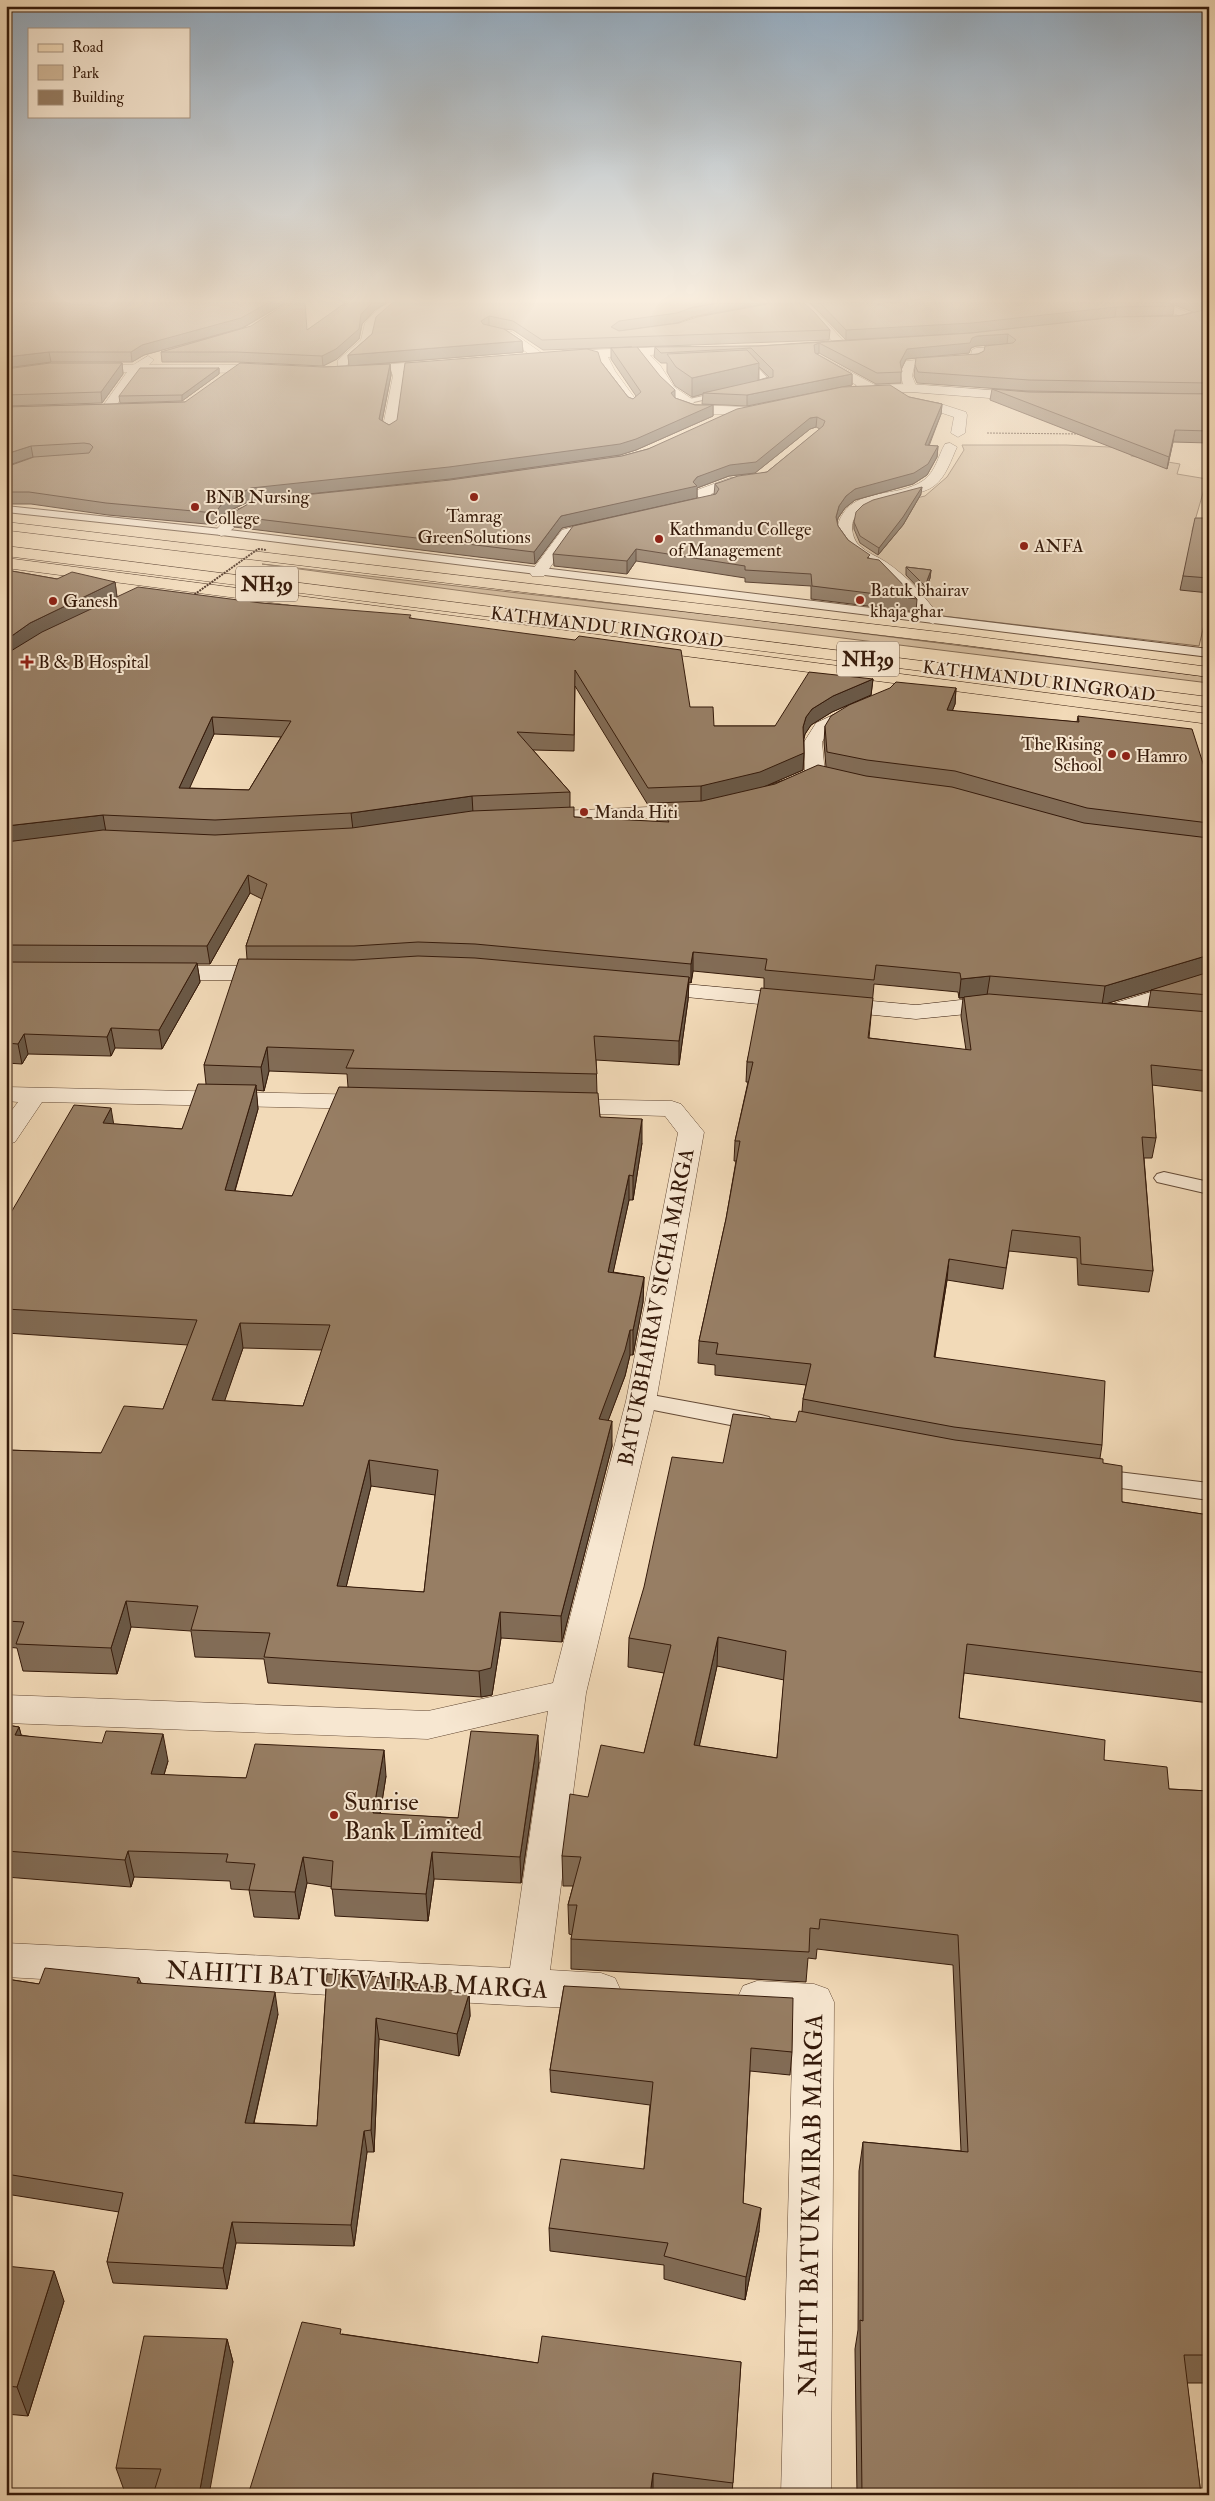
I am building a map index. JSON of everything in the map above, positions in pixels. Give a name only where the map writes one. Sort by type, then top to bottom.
[{"type":"main road","points":[[6,526],[956,639],[1209,672]]},
{"type":"main road","name":"KATHMANDU RINGROAD","points":[[6,540],[1209,690]]},
{"type":"main road","name":"KATHMANDU RINGROAD","points":[[6,551],[1209,702]]},
{"type":"main road","points":[[6,563],[1209,719]]},
{"type":"street","points":[[389,431],[391,420]]},
{"type":"street","points":[[708,424],[722,420]]},
{"type":"street","points":[[958,433],[961,420]]},
{"type":"street","points":[[933,620],[920,600],[901,582],[880,564],[856,552],[849,544],[844,530],[847,517],[854,506],[869,500],[896,496],[929,483],[941,467],[950,447]]},
{"type":"street","points":[[664,510],[710,501],[702,492],[735,481],[760,479],[765,475]]},
{"type":"street","points":[[221,532],[231,518],[242,510],[252,506],[275,504]]},
{"type":"street","points":[[538,573],[567,533],[619,520]]},
{"type":"street","points":[[140,595],[168,584]]},
{"type":"street","points":[[768,795],[823,776],[813,742],[822,727],[841,716],[878,701],[899,679]]},
{"type":"street","points":[[518,819],[701,811],[711,808]]},
{"type":"street","points":[[136,972],[296,974]]},
{"type":"street","points":[[1103,1014],[1209,981]]},
{"type":"street","points":[[632,986],[916,1012],[987,1004],[1026,1007]]},
{"type":"street","points":[[1074,1011],[1160,1020]]},
{"type":"street","points":[[6,1094],[393,1103]]},
{"type":"street","points":[[6,1137],[35,1095]]},
{"type":"street","name":"BATUKBHAIRAV SICHA MARGA","points":[[527,1988],[568,1693],[641,1401],[691,1132],[672,1109],[533,1106]]},
{"type":"street","points":[[6,1709],[428,1725],[568,1693]]},
{"type":"street","name":"NAHITI BATUKVAIRAB MARGA","points":[[6,1960],[636,1993]]},
{"type":"street","name":"NAHITI BATUKVAIRAB MARGA","points":[[725,1998],[814,2002],[806,2495]]},
{"type":"lane","points":[[6,509],[221,532],[538,573],[1209,653]]},
{"type":"lane","points":[[1164,1178],[1209,1188]]},
{"type":"lane","points":[[641,1401],[787,1428]]},
{"type":"lane","points":[[1070,1474],[1209,1492]]},
{"type":"path","points":[[958,433],[1084,434]]},
{"type":"path","points":[[201,596],[195,594],[258,549],[267,550]]},
{"type":"green space","name":"ANFA","points":[[962,445],[1066,445],[1131,448],[1131,456],[1180,464],[1177,474],[1207,479],[1192,531],[1209,593],[1209,604],[1199,646],[934,615],[859,548],[852,533],[854,519],[865,509],[925,496],[947,477],[964,450]]},
{"type":"green space","points":[[262,564],[740,618],[1209,677],[1209,683],[508,597]]},
{"type":"building","points":[[6,420],[380,420],[389,425],[397,420],[680,420],[620,444],[449,467],[251,488],[224,501],[215,513],[106,503],[29,492],[6,492],[6,467],[34,457],[89,453],[93,447],[90,444],[84,443],[31,446],[6,454]]},
{"type":"building","points":[[713,420],[808,420],[756,462],[730,465],[697,477],[693,482],[697,486],[561,516],[534,552],[232,516],[236,511],[255,500],[450,480],[622,456],[648,449]]},
{"type":"building","points":[[822,420],[935,420],[925,445],[938,446],[928,464],[914,473],[855,489],[846,496],[839,506],[836,517],[838,526],[848,540],[870,555],[867,558],[879,560],[917,599],[812,586],[811,574],[745,570],[745,566],[636,549],[627,561],[553,554],[573,526],[716,494],[719,489],[715,484],[738,476],[767,472],[823,426],[825,421]]},
{"type":"building","points":[[1072,420],[1209,420],[1209,431],[1175,430],[1169,457]]},
{"type":"building","points":[[922,487],[903,517],[879,548],[860,536],[854,522],[856,512],[863,505],[873,500]]},
{"type":"building","points":[[1195,518],[1209,518],[1209,578],[1183,576]]},
{"type":"building","points":[[906,567],[931,570],[925,586]]},
{"type":"building","points":[[6,570],[57,579],[72,572],[115,582],[30,623],[6,640]]},
{"type":"building","points":[[138,587],[261,603],[411,615],[409,618],[575,640],[579,636],[681,650],[690,707],[713,707],[714,726],[775,726],[809,672],[873,679],[833,696],[812,709],[806,717],[803,727],[804,753],[760,772],[701,786],[648,788],[575,670],[574,735],[517,732],[570,792],[472,796],[351,813],[215,820],[103,815],[6,826],[6,654],[42,632]],"holes":[[[212,717],[291,721],[249,790],[179,788]]]},
{"type":"building","points":[[896,682],[956,688],[947,710],[1079,722],[1078,716],[1192,729],[1209,782],[1209,823],[1087,808],[955,771],[867,760],[827,752],[825,726],[831,716],[849,705],[890,688]]},
{"type":"building","points":[[818,765],[866,776],[952,787],[1084,823],[1209,838],[1209,955],[1105,986],[990,976],[961,979],[960,973],[876,965],[874,980],[765,970],[767,959],[693,952],[691,964],[475,944],[418,942],[354,946],[246,946],[267,884],[248,875],[207,946],[6,945],[6,842],[103,830],[215,835],[352,828],[472,811],[574,807],[574,817],[669,822],[657,803],[702,801],[775,784]]},
{"type":"building","points":[[418,956],[475,958],[689,977],[679,1041],[594,1036],[597,1074],[346,1068],[354,1050],[267,1047],[261,1067],[204,1065],[239,959],[354,960]]},
{"type":"building","points":[[6,962],[197,963],[159,1030],[111,1028],[107,1037],[24,1034],[18,1044],[6,1043]]},
{"type":"building","points":[[1209,972],[1209,995],[1151,990]]},
{"type":"building","points":[[761,988],[873,998],[868,1038],[971,1050],[964,997],[989,994],[1209,1012],[1209,1071],[1151,1065],[1156,1138],[1142,1137],[1153,1271],[1081,1264],[1080,1237],[1012,1230],[1006,1268],[949,1259],[934,1357],[1105,1381],[1102,1445],[954,1427],[803,1399],[811,1364],[716,1354],[718,1343],[699,1341],[726,1219],[740,1141],[735,1141],[753,1062],[747,1062]]},
{"type":"building","points":[[198,1084],[256,1085],[225,1190],[292,1196],[339,1087],[598,1093],[600,1117],[642,1119],[633,1176],[629,1175],[608,1272],[644,1277],[633,1330],[630,1330],[625,1350],[599,1419],[612,1421],[561,1616],[500,1612],[491,1668],[479,1671],[264,1657],[270,1633],[191,1630],[198,1606],[126,1601],[111,1648],[16,1644],[24,1622],[6,1621],[6,1450],[101,1453],[124,1406],[163,1409],[197,1320],[6,1309],[6,1221],[74,1105],[111,1108],[103,1123],[182,1129]],"holes":[[[240,1323],[330,1325],[303,1406],[212,1400]],[[369,1460],[438,1470],[424,1592],[337,1586]]]},
{"type":"building","points":[[799,1411],[955,1440],[1103,1459],[1103,1463],[1122,1466],[1122,1502],[1209,1515],[1209,1673],[967,1644],[959,1718],[1105,1740],[1104,1760],[1167,1767],[1169,1789],[1209,1791],[1209,2355],[1184,2355],[1201,2495],[862,2495],[860,2320],[863,2321],[863,2142],[968,2152],[958,1935],[820,1919],[819,1929],[810,1928],[809,1952],[571,1939],[577,1905],[568,1905],[581,1857],[562,1856],[570,1794],[588,1797],[601,1745],[644,1753],[671,1645],[629,1638],[644,1587],[672,1457],[723,1463],[733,1414],[796,1422]],"holes":[[[718,1637],[786,1651],[777,1758],[694,1745]]]},
{"type":"building","points":[[6,1725],[19,1727],[15,1735],[102,1743],[106,1731],[163,1734],[151,1774],[246,1778],[255,1744],[384,1750],[373,1813],[458,1818],[471,1731],[538,1735],[520,1857],[432,1852],[426,1894],[331,1889],[333,1861],[303,1857],[295,1892],[249,1890],[255,1864],[226,1862],[228,1854],[128,1851],[125,1860],[6,1851]]},
{"type":"building","points":[[45,1968],[139,1978],[137,1983],[275,1992],[245,2123],[317,2126],[327,1974],[385,1977],[469,1994],[457,2034],[376,2018],[371,2130],[364,2131],[351,2225],[232,2222],[223,2268],[107,2262],[123,2193],[6,2174],[6,1979],[39,1984]]},
{"type":"building","points":[[564,1986],[793,1998],[792,2052],[751,2048],[743,2203],[761,2208],[746,2277],[664,2256],[668,2243],[549,2228],[561,2159],[644,2169],[653,2082],[550,2070]]},
{"type":"building","points":[[6,2266],[54,2271],[17,2387],[6,2386]]},
{"type":"building","points":[[302,2322],[341,2329],[340,2334],[538,2363],[542,2336],[741,2362],[733,2483],[653,2473],[650,2495],[248,2495]]},
{"type":"building","points":[[144,2336],[227,2339],[199,2495],[153,2495],[161,2469],[116,2468]]},
{"type":"place","name":"Tamrag GreenSolutions","points":[[474,497]]},
{"type":"place","name":"BNB Nursing College","points":[[195,507]]},
{"type":"place","name":"Kathmandu College of Management","points":[[659,539]]},
{"type":"place","name":"ANFA","points":[[1024,546]]},
{"type":"place","name":"Batuk bhairav khaja ghar","points":[[860,600]]},
{"type":"place","name":"Ganesh","points":[[53,601]]},
{"type":"place","name":"B & B Hospital","points":[[27,662]]},
{"type":"place","name":"The Rising School","points":[[1112,754]]},
{"type":"place","name":"Hamro","points":[[1126,756]]},
{"type":"place","name":"Manda Hiti","points":[[584,812]]},
{"type":"place","name":"Sunrise Bank Limited","points":[[334,1815]]}]
